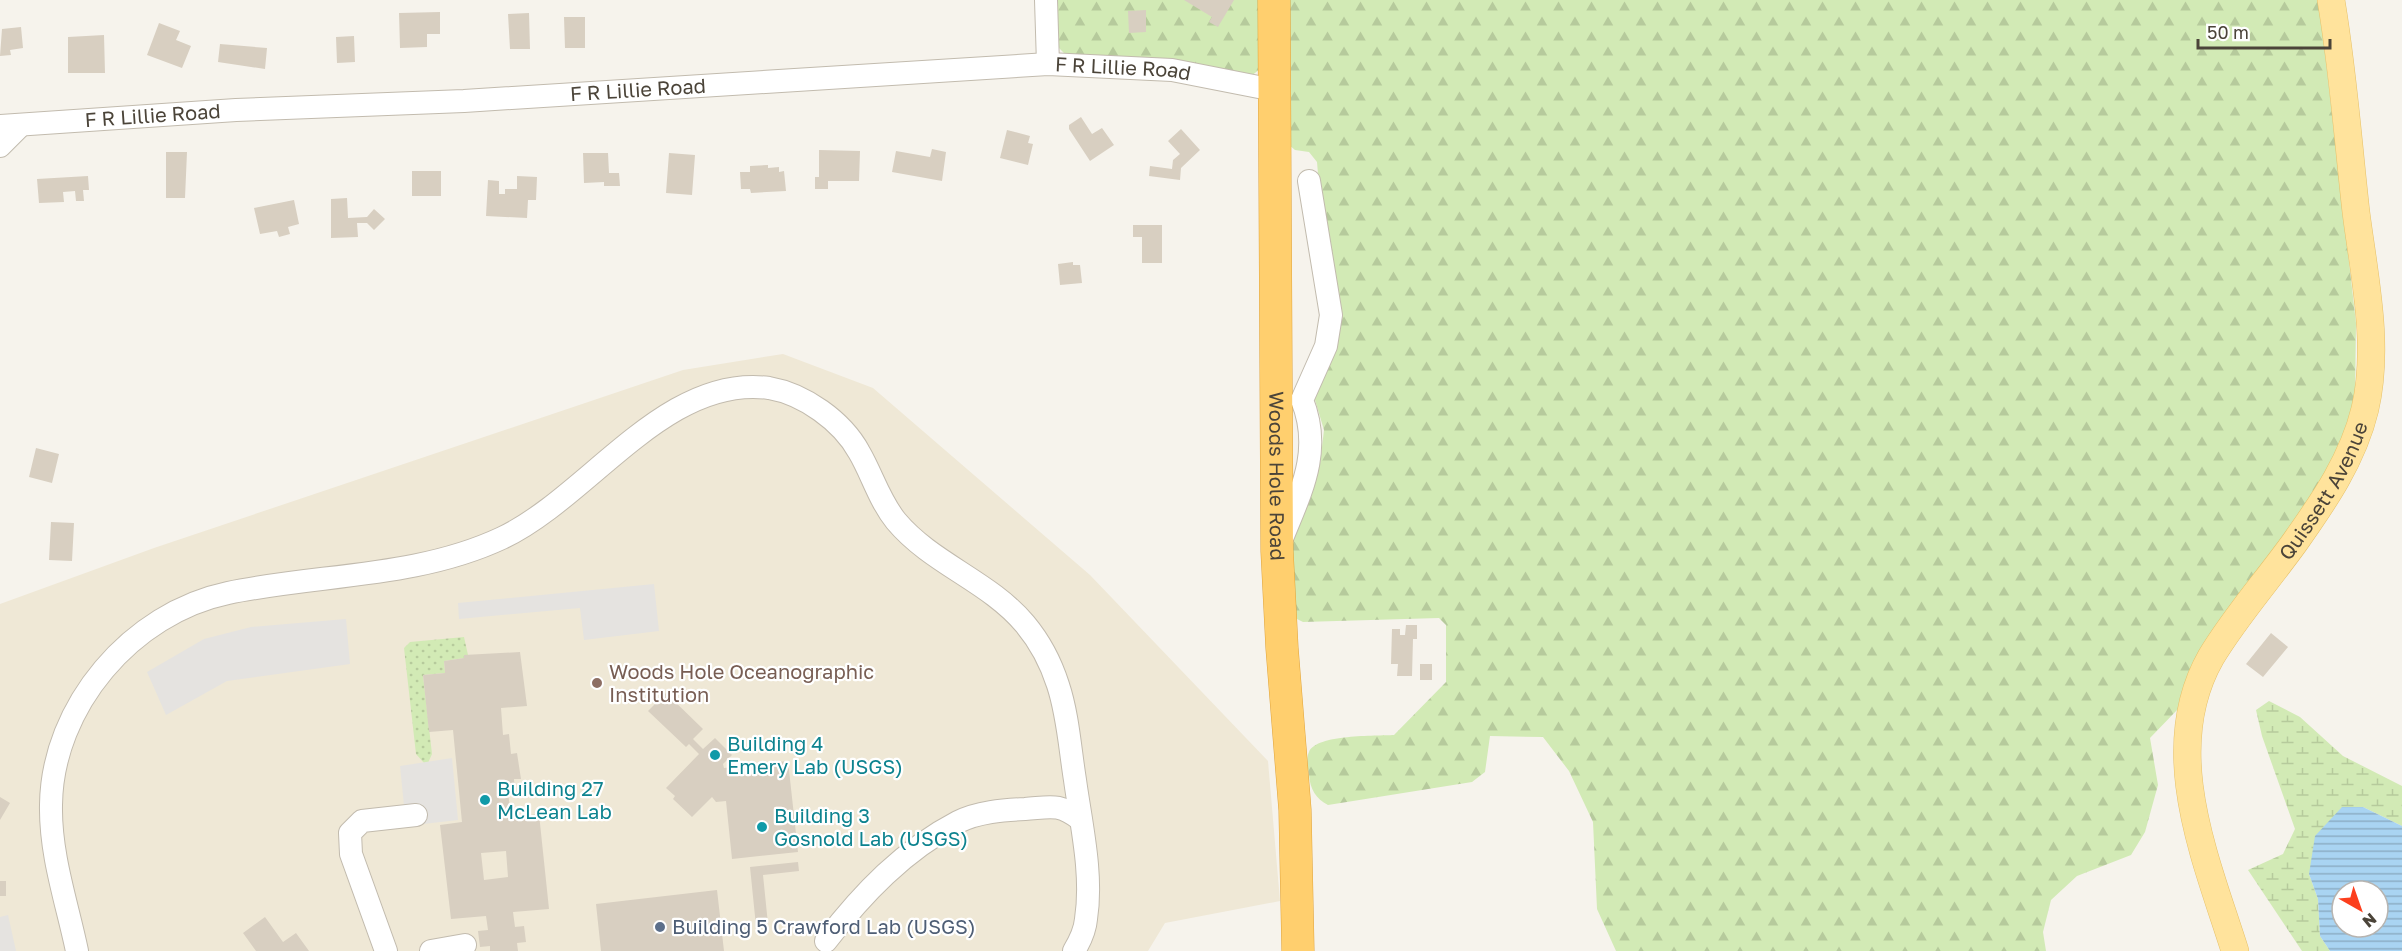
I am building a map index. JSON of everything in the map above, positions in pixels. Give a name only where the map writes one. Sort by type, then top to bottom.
[{"type":"highway","name":"Woods Hole Road","points":[[1274,0],[1277,551],[1281,648],[1295,810],[1298,951]]},
{"type":"main road","name":"Quissett Avenue","points":[[2235,951],[2197,825],[2190,790],[2187,734],[2193,704],[2212,656],[2310,520],[2340,474],[2360,425],[2370,382],[2369,321],[2331,0]]},
{"type":"street","points":[[1046,0],[1048,64]]},
{"type":"street","name":"F R Lillie Road","points":[[10,125],[1048,64],[1172,70],[1274,90]]},
{"type":"street","points":[[0,146],[10,125]]},
{"type":"street","points":[[1302,400],[1326,346],[1331,315],[1309,181]]},
{"type":"street","points":[[1276,364],[1302,400],[1309,417],[1310,468],[1277,551]]},
{"type":"street","points":[[77,951],[52,832],[52,776],[62,747],[89,688],[134,640],[178,610],[211,597],[414,565],[480,548],[521,529],[552,508],[674,409],[704,395],[741,388],[776,390],[828,416],[853,442],[884,504],[908,534],[1002,601],[1028,627],[1044,652],[1062,700],[1080,819],[1087,912],[1083,933],[1074,951]]},
{"type":"street","points":[[826,941],[856,902],[893,866],[959,822],[998,811],[1063,806],[1080,819]]},
{"type":"street","points":[[386,951],[351,854],[350,833],[362,821],[416,814]]},
{"type":"street","points":[[431,951],[465,945]]},
{"type":"shaded area","name":"Woods Hole Oceanographic Institution","points":[[783,354],[873,388],[1090,575],[1268,761],[1280,901],[1165,923],[1148,951],[0,951],[0,604],[154,548],[683,370]]},
{"type":"shaded area","points":[[654,584],[659,631],[584,640],[580,608],[459,619],[458,603]]},
{"type":"shaded area","points":[[346,619],[350,664],[227,681],[166,715],[147,672],[204,639],[251,627]]},
{"type":"shaded area","points":[[452,758],[458,820],[406,826],[400,766]]},
{"type":"shaded area","points":[[8,915],[16,951],[0,951],[0,917]]},
{"type":"green space","points":[[1052,0],[1262,0],[1260,69],[1250,77],[1065,54],[1059,48]]},
{"type":"green space","points":[[1286,0],[2319,0],[2356,323],[2355,397],[2348,432],[2314,496],[2192,667],[2178,709],[2150,738],[2158,785],[2145,832],[2131,855],[2077,876],[2051,900],[2043,932],[2046,951],[1616,951],[1597,909],[1593,822],[1569,771],[1543,737],[1490,736],[1485,772],[1472,782],[1328,805],[1317,797],[1311,785],[1308,763],[1309,752],[1314,746],[1347,737],[1394,735],[1446,682],[1446,625],[1439,618],[1303,622],[1295,618],[1289,544],[1320,464],[1324,430],[1315,400],[1314,387],[1333,351],[1317,162],[1309,152],[1295,150],[1289,145]]},
{"type":"green space","points":[[464,637],[468,655],[464,655],[464,658],[444,661],[445,673],[423,675],[432,754],[428,763],[424,763],[416,754],[404,648],[410,642]]},
{"type":"green space","points":[[2269,701],[2300,717],[2343,756],[2402,786],[2402,826],[2363,807],[2309,874],[2318,899],[2320,936],[2330,951],[2302,951],[2248,870],[2283,854],[2295,829],[2262,736],[2256,710]]},
{"type":"water","points":[[2342,807],[2363,807],[2402,826],[2402,951],[2330,951],[2320,936],[2318,899],[2309,874],[2315,836]]},
{"type":"building","points":[[1184,0],[1234,0],[1218,27],[1209,22],[1212,17]]},
{"type":"building","points":[[1146,10],[1146,32],[1129,33],[1128,11]]},
{"type":"building","points":[[440,12],[440,34],[427,34],[427,47],[400,48],[399,13]]},
{"type":"building","points":[[529,13],[530,49],[510,49],[508,14]]},
{"type":"building","points":[[564,17],[585,17],[585,48],[565,48]]},
{"type":"building","points":[[159,23],[180,31],[176,40],[191,46],[182,68],[147,55]]},
{"type":"building","points":[[21,27],[23,48],[10,50],[11,55],[0,56],[2,29]]},
{"type":"building","points":[[104,35],[105,73],[68,73],[68,37]]},
{"type":"building","points":[[354,36],[355,62],[337,63],[336,37]]},
{"type":"building","points":[[220,44],[267,48],[265,69],[218,62]]},
{"type":"building","points":[[1081,117],[1092,134],[1102,128],[1114,145],[1090,161],[1069,129],[1069,125]]},
{"type":"building","points":[[1181,129],[1200,150],[1181,168],[1180,180],[1149,176],[1150,166],[1172,169],[1173,160],[1180,154],[1168,141]]},
{"type":"building","points":[[1007,130],[1030,136],[1028,143],[1033,144],[1028,165],[1000,158]]},
{"type":"building","points":[[932,149],[946,152],[942,181],[892,172],[896,151],[930,157]]},
{"type":"building","points":[[819,150],[860,151],[859,181],[828,181],[828,189],[815,189],[815,177],[819,177]]},
{"type":"building","points":[[166,152],[187,152],[185,198],[166,198]]},
{"type":"building","points":[[583,153],[608,153],[609,173],[619,173],[620,186],[604,186],[604,182],[584,183]]},
{"type":"building","points":[[669,153],[695,155],[692,195],[666,193]]},
{"type":"building","points":[[768,165],[768,168],[779,167],[779,172],[784,171],[786,191],[751,193],[750,189],[741,189],[740,172],[750,172],[750,166]]},
{"type":"building","points":[[412,171],[441,171],[441,196],[412,196]]},
{"type":"building","points":[[88,176],[89,190],[83,190],[84,201],[76,201],[75,191],[63,192],[64,202],[39,203],[37,179]]},
{"type":"building","points":[[517,176],[537,177],[536,200],[528,200],[527,218],[486,216],[488,180],[499,181],[499,194],[505,194],[505,189],[517,189]]},
{"type":"building","points":[[347,198],[348,218],[367,217],[374,209],[385,219],[374,230],[367,223],[357,223],[358,237],[331,238],[331,199]]},
{"type":"building","points":[[294,200],[299,224],[288,227],[290,234],[279,237],[277,231],[260,234],[254,208]]},
{"type":"building","points":[[1133,225],[1162,225],[1162,263],[1142,263],[1142,237],[1133,237]]},
{"type":"building","points":[[1073,262],[1073,265],[1080,265],[1082,283],[1060,285],[1058,264]]},
{"type":"building","points":[[36,448],[59,454],[52,483],[29,477]]},
{"type":"building","points":[[51,522],[74,523],[72,561],[49,560]]},
{"type":"building","points":[[1406,625],[1417,625],[1417,639],[1413,639],[1412,676],[1397,676],[1398,664],[1391,664],[1392,629],[1400,629],[1400,635],[1405,635]]},
{"type":"building","points":[[2271,633],[2288,647],[2263,677],[2246,664]]},
{"type":"building","name":"Building 27 McLean Lab","points":[[520,652],[527,706],[501,708],[503,735],[509,734],[511,754],[517,753],[521,779],[514,779],[515,794],[508,794],[511,817],[539,814],[549,909],[513,912],[515,927],[524,926],[526,942],[517,943],[518,951],[490,951],[490,946],[480,947],[478,931],[488,930],[486,916],[451,919],[440,825],[462,822],[453,730],[429,732],[423,675],[445,673],[444,661],[464,658],[464,655]],"holes":[[[506,851],[508,877],[484,880],[481,853]]]},
{"type":"building","points":[[1420,664],[1432,664],[1432,680],[1420,680]]},
{"type":"building","points":[[666,693],[703,729],[693,739],[703,749],[715,738],[732,755],[723,764],[724,768],[788,761],[798,852],[732,859],[726,801],[716,802],[712,797],[692,817],[673,799],[675,796],[666,788],[699,754],[689,744],[686,747],[648,711]]},
{"type":"building","points":[[0,797],[10,803],[0,820]]},
{"type":"building","points":[[798,862],[799,871],[763,875],[768,924],[756,926],[750,867]]},
{"type":"building","points":[[0,881],[6,881],[6,896],[0,896]]},
{"type":"building","name":"Building 5 Crawford Lab (USGS)","points":[[717,890],[724,951],[601,951],[596,904]]},
{"type":"building","points":[[265,917],[283,942],[296,933],[309,951],[256,951],[243,933]]},
{"type":"place","name":"Woods Hole Oceanographic Institution","points":[[597,683]]},
{"type":"place","name":"Building 4 Emery Lab (USGS)","points":[[715,755]]},
{"type":"place","name":"Building 27 McLean Lab","points":[[485,800]]},
{"type":"place","name":"Building 3 Gosnold Lab (USGS)","points":[[762,827]]},
{"type":"place","name":"Building 5 Crawford Lab (USGS)","points":[[660,927]]}]
